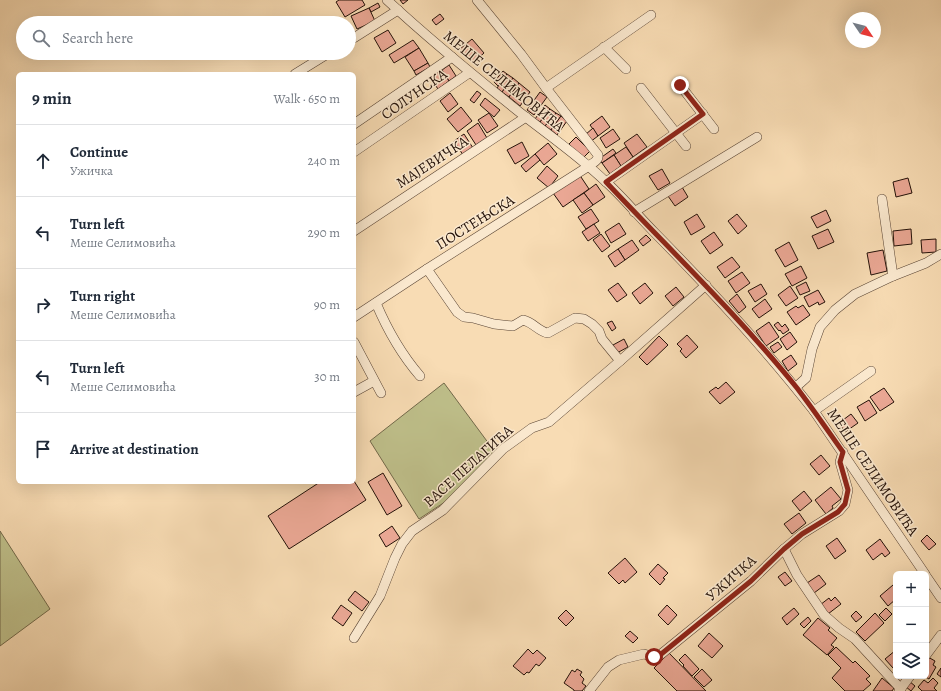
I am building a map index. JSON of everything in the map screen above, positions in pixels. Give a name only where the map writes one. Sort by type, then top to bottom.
[{"type":"street","name":"МЕШЕ СЕЛИМОВИЋА","points":[[387,0],[470,73],[589,166],[706,286],[753,337],[814,410],[922,571]]},
{"type":"street","points":[[477,0],[521,54],[598,155],[598,160],[589,166]]},
{"type":"street","points":[[356,37],[398,10]]},
{"type":"street","points":[[546,88],[651,15]]},
{"type":"street","points":[[604,47],[626,69]]},
{"type":"street","points":[[356,123],[452,57]]},
{"type":"street","points":[[298,72],[318,60]]},
{"type":"street","name":"СОЛУНСКА","points":[[356,151],[470,73]]},
{"type":"street","points":[[680,85],[714,129]]},
{"type":"street","points":[[642,88],[686,146]]},
{"type":"street","points":[[606,182],[703,114]]},
{"type":"street","name":"МАЈЕВИЧКА","points":[[356,229],[526,117]]},
{"type":"street","points":[[634,212],[757,137]]},
{"type":"street","name":"ПОСТЕЊСКА","points":[[356,316],[589,166]]},
{"type":"street","points":[[882,198],[893,276]]},
{"type":"street","points":[[796,387],[806,378],[812,349],[820,327],[835,310],[855,294],[893,276],[926,263],[941,254]]},
{"type":"street","points":[[427,269],[457,312],[464,317],[494,324],[513,326],[523,320],[528,321],[544,332],[548,333],[575,318],[584,319],[599,331],[602,339],[620,361]]},
{"type":"street","name":"ВАСЕ ПЕЛАГИЋА","points":[[354,638],[380,596],[398,551],[412,531],[442,510],[503,449],[532,428],[549,422],[706,286]]},
{"type":"street","points":[[376,303],[391,334],[410,365],[420,376]]},
{"type":"street","points":[[356,346],[381,392]]},
{"type":"street","points":[[814,410],[871,371]]},
{"type":"street","points":[[356,391],[374,381]]},
{"type":"street","name":"УЖИЧКА","points":[[589,691],[608,667],[619,660],[644,654],[654,657],[660,655],[751,581],[802,534],[838,512],[845,504],[848,490],[840,462],[843,452]]},
{"type":"street","points":[[784,549],[796,575],[824,615],[854,639],[900,690],[908,679]]},
{"type":"street","name":"МЕШЕ СЕЛИМОВИЋА","points":[[929,581],[941,598]]},
{"type":"street","points":[[929,651],[941,635]]},
{"type":"green space","points":[[444,383],[495,452],[451,498],[419,519],[370,441]]},
{"type":"green space","points":[[0,531],[50,609],[0,646]]},
{"type":"building","points":[[339,0],[362,0],[365,5],[344,16],[336,2]]},
{"type":"building","points":[[400,0],[408,0],[403,4]]},
{"type":"building","points":[[378,3],[380,7],[371,12],[369,8]]},
{"type":"building","points":[[369,8],[375,21],[357,29],[356,16],[351,16]]},
{"type":"building","points":[[440,14],[444,19],[436,25],[432,20]]},
{"type":"building","points":[[388,30],[396,43],[382,52],[374,38]]},
{"type":"building","points":[[472,39],[484,53],[473,63],[460,49]]},
{"type":"building","points":[[413,40],[419,48],[394,63],[389,55]]},
{"type":"building","points":[[419,48],[428,63],[414,71],[405,57]]},
{"type":"building","points":[[428,63],[430,67],[416,75],[414,71]]},
{"type":"building","points":[[449,65],[456,76],[449,81],[442,70]]},
{"type":"building","points":[[440,68],[449,81],[438,89],[429,76]]},
{"type":"building","points":[[503,71],[507,74],[498,86],[494,82]]},
{"type":"building","points":[[507,74],[513,78],[502,92],[497,88]]},
{"type":"building","points":[[513,78],[519,83],[509,97],[502,92]]},
{"type":"building","points":[[519,83],[530,92],[520,106],[509,97]]},
{"type":"building","points":[[477,91],[481,94],[474,103],[470,100]]},
{"type":"building","points":[[540,92],[547,97],[534,115],[527,110]]},
{"type":"building","points":[[450,93],[458,104],[448,112],[440,101]]},
{"type":"building","points":[[485,98],[500,110],[494,117],[480,105]]},
{"type":"building","points":[[545,105],[550,109],[540,122],[535,119]]},
{"type":"building","points":[[461,107],[472,121],[458,132],[447,119]]},
{"type":"building","points":[[550,109],[556,113],[545,126],[540,122]]},
{"type":"building","points":[[489,113],[498,126],[487,133],[478,120]]},
{"type":"building","points":[[556,113],[561,116],[551,130],[545,126]]},
{"type":"building","points":[[561,116],[567,121],[557,135],[551,130]]},
{"type":"building","points":[[602,116],[610,127],[598,136],[590,125]]},
{"type":"building","points":[[478,123],[487,138],[476,145],[467,131]]},
{"type":"building","points":[[593,128],[598,136],[590,142],[585,135]]},
{"type":"building","points":[[613,129],[620,139],[606,148],[600,138]]},
{"type":"building","points":[[464,134],[473,148],[463,155],[454,141]]},
{"type":"building","points":[[637,134],[647,147],[633,157],[624,143]]},
{"type":"building","points":[[576,137],[590,151],[583,158],[569,144]]},
{"type":"building","points":[[522,142],[529,156],[515,164],[507,150]]},
{"type":"building","points":[[548,143],[557,154],[544,165],[535,154]]},
{"type":"building","points":[[626,147],[633,157],[621,166],[614,155]]},
{"type":"building","points":[[613,149],[616,153],[602,163],[599,159]]},
{"type":"building","points":[[535,154],[540,160],[526,172],[521,166]]},
{"type":"building","points":[[614,155],[621,166],[610,174],[602,163]]},
{"type":"building","points":[[547,166],[558,176],[549,188],[537,178]]},
{"type":"building","points":[[662,169],[670,183],[658,190],[649,176]]},
{"type":"building","points":[[579,174],[589,189],[563,207],[553,193]]},
{"type":"building","points":[[908,178],[912,193],[896,197],[893,182]]},
{"type":"building","points":[[596,184],[605,197],[593,205],[584,193]]},
{"type":"building","points":[[682,187],[688,197],[675,206],[668,196]]},
{"type":"building","points":[[584,193],[593,205],[582,213],[573,200]]},
{"type":"building","points":[[591,209],[599,221],[586,229],[578,217]]},
{"type":"building","points":[[826,210],[831,221],[817,228],[811,217]]},
{"type":"building","points":[[697,214],[705,227],[691,235],[684,222]]},
{"type":"building","points":[[737,214],[747,226],[738,234],[728,221]]},
{"type":"building","points":[[619,223],[626,234],[611,243],[605,232]]},
{"type":"building","points":[[594,224],[600,233],[588,241],[582,232]]},
{"type":"building","points":[[828,229],[834,242],[818,249],[812,236]]},
{"type":"building","points":[[911,229],[912,244],[894,246],[893,231]]},
{"type":"building","points":[[714,232],[723,245],[710,254],[701,241]]},
{"type":"building","points":[[601,234],[610,246],[602,252],[593,240]]},
{"type":"building","points":[[646,235],[651,240],[643,246],[639,241]]},
{"type":"building","points":[[936,239],[936,252],[922,253],[921,240]]},
{"type":"building","points":[[632,240],[639,250],[625,260],[618,249]]},
{"type":"building","points":[[789,242],[798,260],[785,267],[775,250]]},
{"type":"building","points":[[618,249],[625,260],[615,267],[608,256]]},
{"type":"building","points":[[883,250],[887,271],[871,275],[867,253]]},
{"type":"building","points":[[732,257],[740,267],[725,278],[717,267]]},
{"type":"building","points":[[801,266],[807,278],[792,286],[785,274]]},
{"type":"building","points":[[742,272],[750,283],[736,293],[728,281]]},
{"type":"building","points":[[806,282],[810,291],[800,295],[796,287]]},
{"type":"building","points":[[618,283],[627,295],[617,302],[608,290]]},
{"type":"building","points":[[645,283],[653,293],[640,304],[632,293]]},
{"type":"building","points":[[761,284],[767,294],[755,302],[748,291]]},
{"type":"building","points":[[790,286],[798,298],[786,306],[778,295]]},
{"type":"building","points":[[676,287],[684,297],[673,306],[665,296]]},
{"type":"building","points":[[818,290],[825,302],[819,305],[818,302],[809,307],[804,297]]},
{"type":"building","points":[[737,294],[746,307],[739,313],[729,301]]},
{"type":"building","points":[[765,299],[772,309],[759,318],[752,309]]},
{"type":"building","points":[[803,305],[810,315],[796,325],[787,312],[796,306],[798,308]]},
{"type":"building","points":[[612,321],[616,328],[612,331],[607,323]]},
{"type":"building","points":[[769,322],[779,337],[766,346],[756,331]]},
{"type":"building","points":[[778,322],[782,327],[785,324],[789,330],[783,334],[774,325]]},
{"type":"building","points":[[790,332],[797,342],[787,350],[780,339]]},
{"type":"building","points":[[687,335],[698,347],[686,358],[680,351],[682,349],[677,344]]},
{"type":"building","points":[[659,336],[668,345],[647,365],[639,357]]},
{"type":"building","points":[[624,339],[628,347],[617,353],[613,345]]},
{"type":"building","points":[[778,342],[782,347],[774,353],[770,347]]},
{"type":"building","points":[[791,355],[797,364],[788,371],[782,361]]},
{"type":"building","points":[[726,382],[735,392],[720,404],[709,392],[716,387],[718,389]]},
{"type":"building","points":[[884,388],[894,402],[880,411],[870,397]]},
{"type":"building","points":[[869,400],[877,413],[865,421],[857,407]]},
{"type":"building","points":[[851,414],[858,423],[845,432],[839,423]]},
{"type":"building","points":[[821,455],[830,466],[819,475],[810,464]]},
{"type":"building","points":[[383,473],[402,506],[387,515],[368,482]]},
{"type":"building","points":[[317,484],[356,484],[366,500],[289,549],[268,516]]},
{"type":"building","points":[[831,487],[841,499],[832,506],[833,508],[826,514],[815,500]]},
{"type":"building","points":[[804,491],[812,501],[800,511],[792,501]]},
{"type":"building","points":[[799,513],[806,523],[792,534],[784,524]]},
{"type":"building","points":[[392,526],[400,538],[386,547],[379,535]]},
{"type":"building","points":[[927,535],[936,544],[929,550],[921,541]]},
{"type":"building","points":[[837,538],[846,551],[835,559],[826,546]]},
{"type":"building","points":[[880,539],[890,553],[885,557],[882,553],[873,560],[866,550]]},
{"type":"building","points":[[625,558],[637,572],[625,583],[623,580],[619,584],[608,573]]},
{"type":"building","points":[[658,564],[668,573],[663,578],[665,579],[660,585],[649,574]]},
{"type":"building","points":[[785,572],[792,581],[785,586],[778,577]]},
{"type":"building","points":[[819,575],[826,584],[814,593],[807,583]]},
{"type":"building","points":[[893,585],[893,602],[888,606],[880,596]]},
{"type":"building","points":[[355,591],[369,602],[362,611],[348,600]]},
{"type":"building","points":[[835,597],[841,604],[828,614],[820,605],[829,598],[831,601]]},
{"type":"building","points":[[341,605],[352,613],[343,626],[332,618]]},
{"type":"building","points":[[667,605],[677,615],[668,625],[658,615]]},
{"type":"building","points":[[794,608],[799,614],[787,625],[782,618]]},
{"type":"building","points":[[886,608],[892,614],[885,621],[879,615]]},
{"type":"building","points":[[566,610],[574,618],[566,626],[558,618]]},
{"type":"building","points":[[856,611],[862,617],[856,622],[851,616]]},
{"type":"building","points":[[875,613],[884,623],[865,641],[856,632]]},
{"type":"building","points":[[808,617],[811,621],[804,628],[800,624]]},
{"type":"building","points":[[818,618],[830,628],[828,630],[837,638],[831,645],[834,647],[827,655],[803,635]]},
{"type":"building","points":[[630,631],[638,638],[633,643],[625,636]]},
{"type":"building","points":[[709,633],[723,646],[712,658],[698,646]]},
{"type":"building","points":[[836,647],[853,663],[855,661],[870,676],[866,679],[871,684],[863,691],[845,691],[832,678],[841,668],[828,655]]},
{"type":"building","points":[[528,649],[533,654],[537,650],[546,658],[539,666],[536,664],[529,673],[527,672],[524,675],[513,666]]},
{"type":"building","points":[[893,652],[893,668],[885,659]]},
{"type":"building","points":[[669,653],[706,691],[677,691],[654,668]]},
{"type":"building","points":[[685,654],[699,669],[692,676],[679,660]]},
{"type":"building","points":[[929,658],[935,661],[933,665],[936,667],[929,679]]},
{"type":"building","points":[[941,668],[941,677],[937,674]]},
{"type":"building","points":[[577,669],[582,672],[580,675],[584,679],[582,683],[586,686],[582,691],[574,691],[564,683],[572,670],[575,672]]},
{"type":"building","points":[[702,669],[712,680],[704,687],[694,677]]},
{"type":"building","points":[[882,678],[894,688],[892,691],[873,691]]},
{"type":"building","points":[[933,678],[938,683],[934,688],[937,691],[922,691],[918,687],[924,680],[928,683]]},
{"type":"building","points":[[909,681],[915,686],[911,691],[905,686]]},
{"type":"route","points":[[654,657],[660,655],[751,581],[802,534],[838,512],[845,504],[848,490],[840,462],[843,452],[796,387],[753,337],[694,273],[606,182],[703,114],[680,85]]}]
